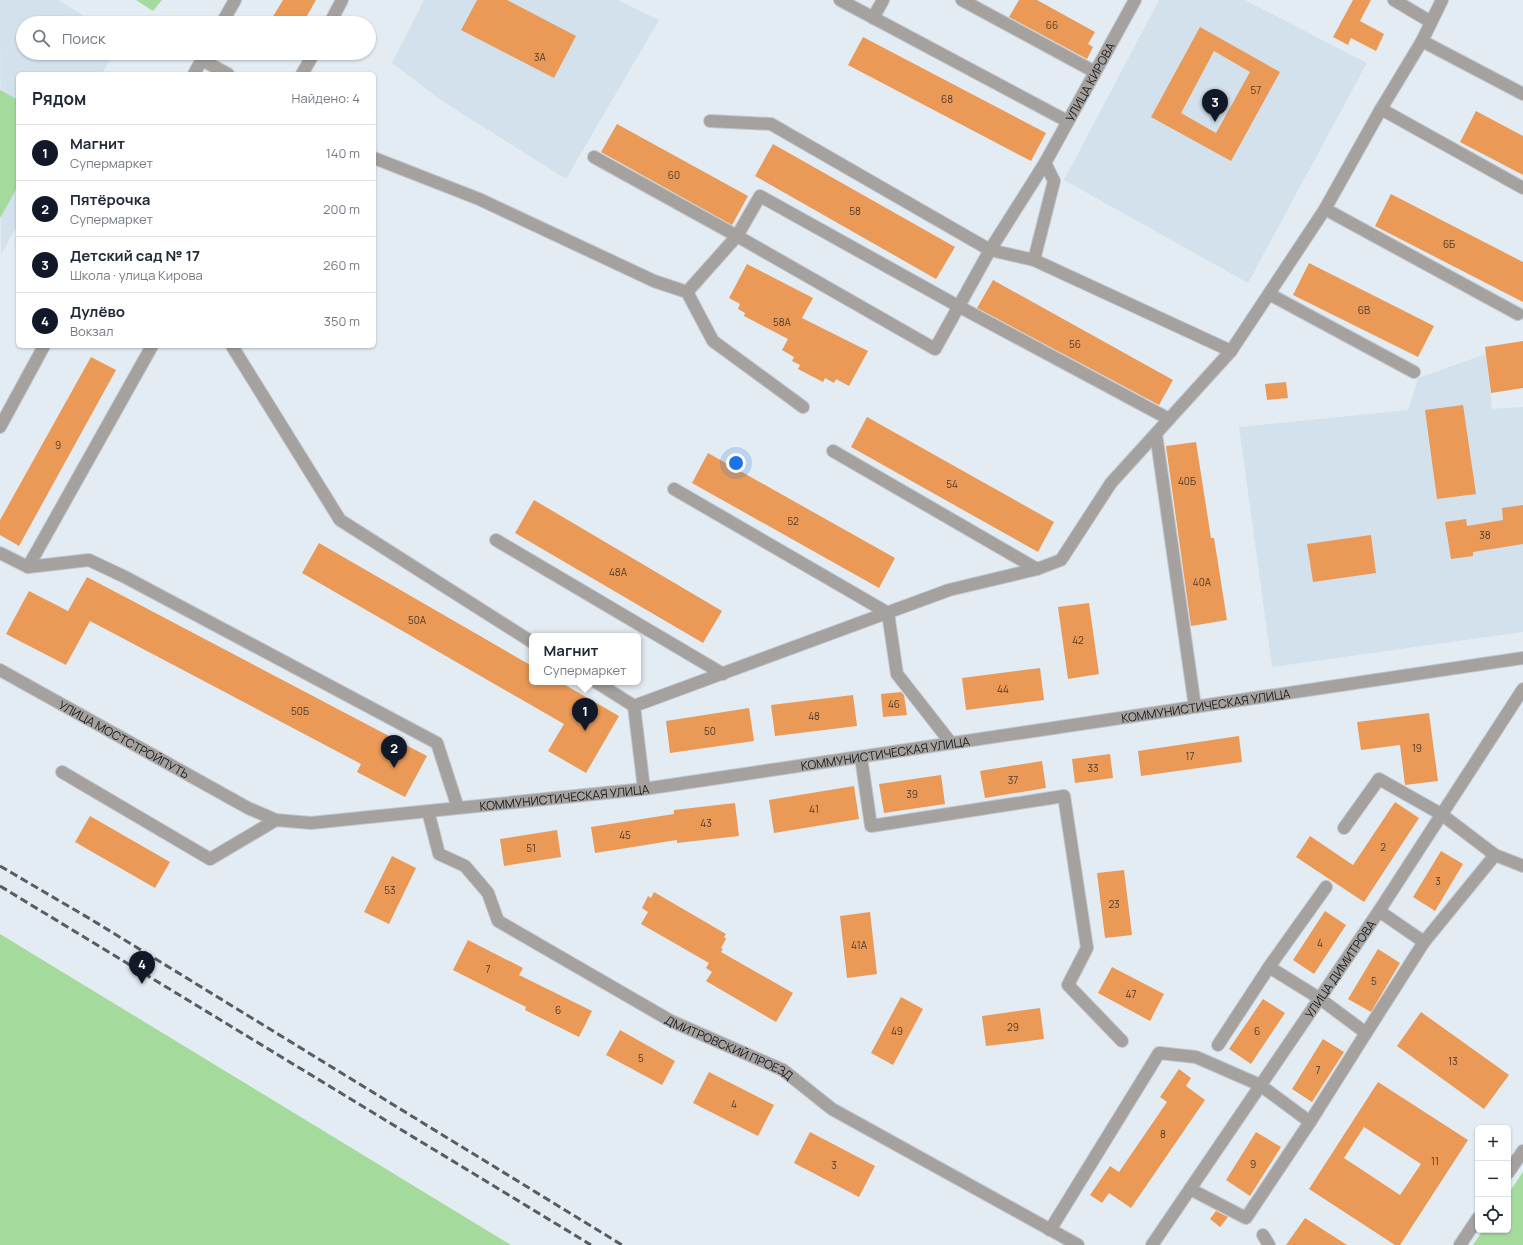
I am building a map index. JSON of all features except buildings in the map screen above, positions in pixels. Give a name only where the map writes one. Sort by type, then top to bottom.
[{"type":"street","points":[[226,16],[235,0]]},
{"type":"street","points":[[334,16],[342,0]]},
{"type":"street","points":[[840,0],[1067,121]]},
{"type":"street","points":[[873,18],[883,0]]},
{"type":"street","points":[[962,0],[1095,72]]},
{"type":"street","name":"УЛИЦА КИРОВА","points":[[737,236],[936,349],[958,306],[990,250],[1045,163],[1135,0]]},
{"type":"street","points":[[1394,0],[1431,22]]},
{"type":"street","points":[[634,706],[949,590],[1038,569],[1061,560],[1111,483],[1231,351],[1325,209],[1422,41],[1442,0]]},
{"type":"street","points":[[1422,41],[1523,94]]},
{"type":"street","points":[[195,72],[202,60]]},
{"type":"street","points":[[209,60],[225,72]]},
{"type":"street","points":[[303,72],[310,60]]},
{"type":"street","points":[[1381,110],[1523,188]]},
{"type":"street","points":[[710,121],[771,124],[990,250],[1034,260],[1231,351]]},
{"type":"street","points":[[594,157],[737,236]]},
{"type":"street","points":[[376,159],[479,199],[654,281],[687,292],[713,341],[803,407]]},
{"type":"street","points":[[1034,260],[1054,181],[1045,163]]},
{"type":"street","points":[[687,292],[737,236],[760,196],[1168,420]]},
{"type":"street","points":[[1325,209],[1518,314]]},
{"type":"street","points":[[1269,294],[1414,372]]},
{"type":"street","points":[[0,427],[43,348]]},
{"type":"street","points":[[28,567],[151,348]]},
{"type":"street","points":[[233,348],[340,520],[529,640]]},
{"type":"street","points":[[1156,434],[1195,707]]},
{"type":"street","points":[[833,451],[1038,569]]},
{"type":"street","points":[[674,489],[888,613]]},
{"type":"street","points":[[496,540],[723,674]]},
{"type":"street","points":[[0,553],[28,567],[89,560],[125,577],[437,743],[458,808]]},
{"type":"street","points":[[888,613],[898,674],[951,743]]},
{"type":"street","name":"КОММУНИСТИЧЕСКАЯ УЛИЦА","points":[[248,808],[276,820],[311,823],[644,789],[1523,658]]},
{"type":"street","name":"УЛИЦА МОСТСТРОЙПУТЬ","points":[[0,670],[248,808]]},
{"type":"street","points":[[601,685],[634,706]]},
{"type":"street","name":"УЛИЦА ДИМИТРОВА","points":[[1152,1245],[1378,911],[1523,689]]},
{"type":"street","points":[[634,706],[644,789]]},
{"type":"street","points":[[861,756],[871,826],[1064,796],[1087,948],[1068,985],[1122,1041]]},
{"type":"street","points":[[62,772],[210,859],[276,820]]},
{"type":"street","points":[[1344,828],[1379,779],[1442,814],[1495,855],[1523,866]]},
{"type":"street","name":"ДМИТРОВСКИЙ ПРОЕЗД","points":[[428,811],[439,854],[464,866],[484,887],[488,893],[498,921],[671,1021],[783,1070],[832,1109],[1078,1245]]},
{"type":"street","points":[[1190,1189],[1246,1218],[1310,1122],[1424,942],[1495,855]]},
{"type":"street","points":[[1218,1045],[1269,967],[1326,888]]},
{"type":"street","points":[[1378,911],[1424,942]]},
{"type":"street","points":[[1269,967],[1319,998],[1366,1033]]},
{"type":"street","points":[[1050,1230],[1158,1053],[1196,1057],[1260,1085],[1310,1122]]},
{"type":"street","points":[[1511,1169],[1523,1151]]},
{"type":"street","points":[[1460,1245],[1475,1222]]},
{"type":"shaded area","points":[[0,0],[58,0],[84,16],[16,16],[16,60],[110,60],[103,72],[16,72],[16,228],[1,255]]},
{"type":"shaded area","points":[[424,0],[618,0],[659,20],[566,179],[445,103],[392,63]]},
{"type":"shaded area","points":[[1159,0],[1245,0],[1367,63],[1248,283],[1064,180]]},
{"type":"shaded area","points":[[1486,354],[1492,409],[1523,407],[1523,632],[1272,667],[1239,427],[1408,410],[1418,378]]},
{"type":"green space","points":[[136,0],[162,0],[153,11]]},
{"type":"green space","points":[[0,90],[16,99],[16,190],[0,218]]},
{"type":"green space","points":[[0,934],[511,1245],[0,1245]]},
{"type":"green space","points":[[1523,1172],[1523,1245],[1473,1245],[1481,1233],[1511,1233],[1511,1190]]},
{"type":"railway","points":[[0,866],[92,920],[622,1245]]},
{"type":"railway","points":[[0,886],[591,1245]]},
{"type":"place","name":"Детский сад № 17","points":[[1215,122]]},
{"type":"place","name":"Магнит","points":[[585,731]]},
{"type":"place","name":"Пятёрочка","points":[[394,768]]},
{"type":"place","name":"Дулёво","points":[[142,984]]}]
